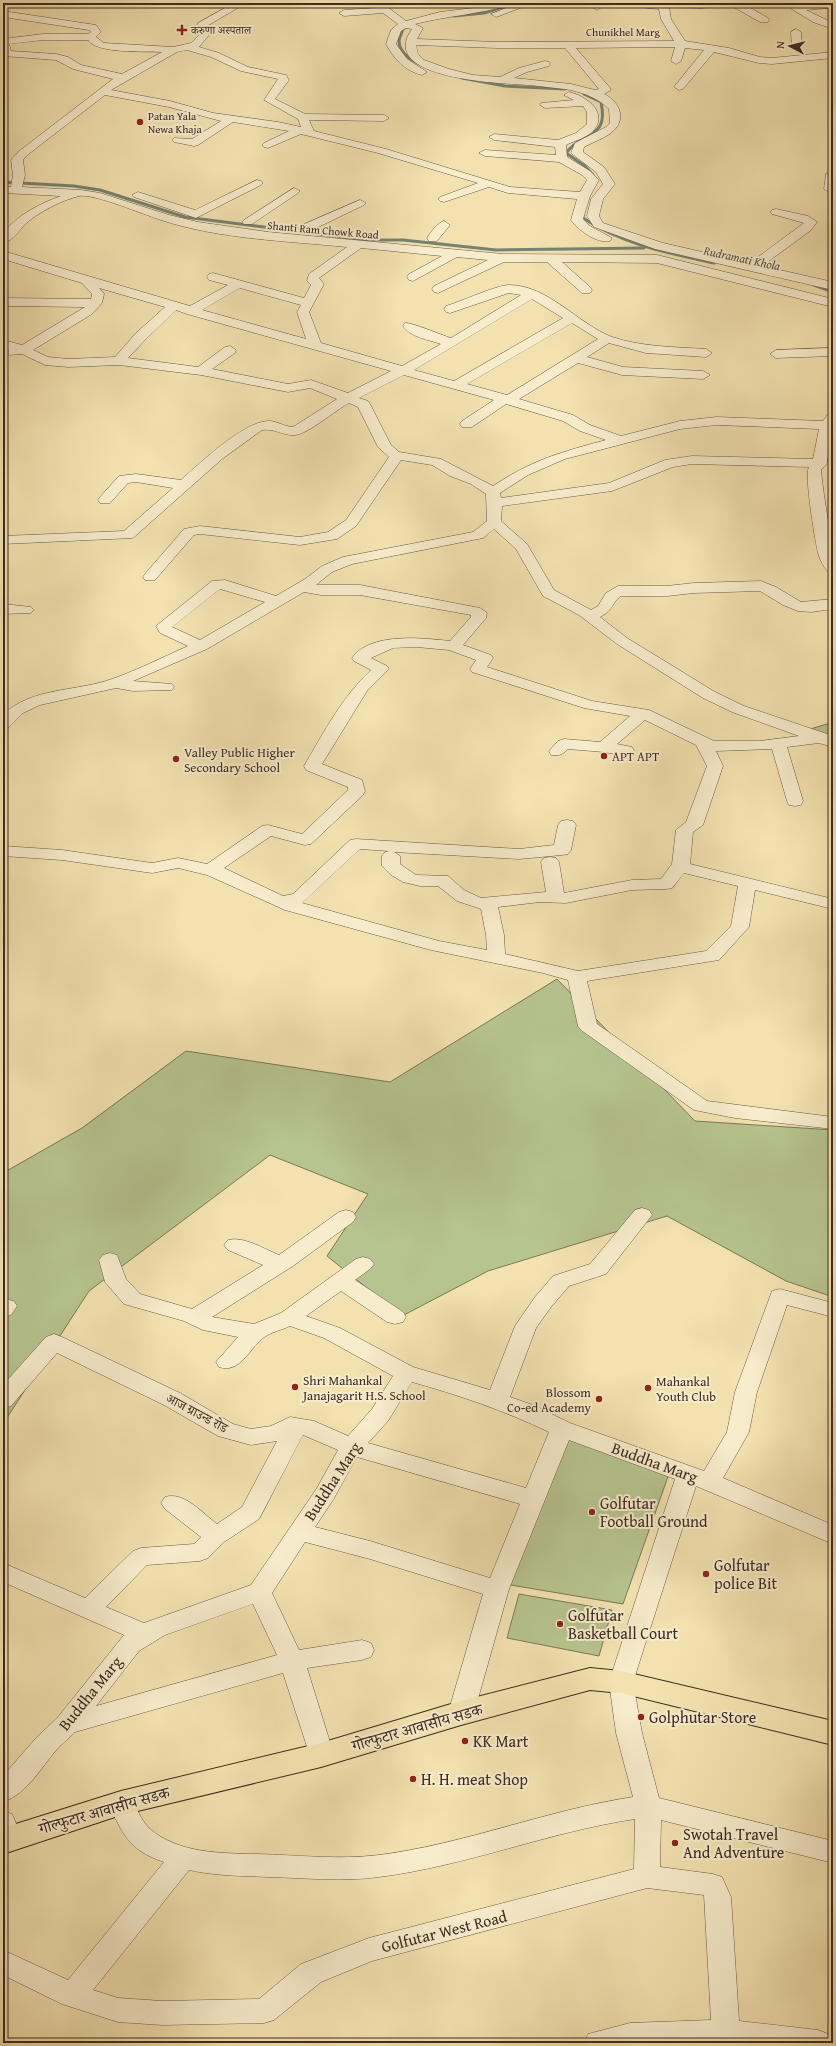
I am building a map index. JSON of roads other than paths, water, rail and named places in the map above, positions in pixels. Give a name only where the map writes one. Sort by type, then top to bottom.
[{"type":"main road","name":"गोल्फुटार आवासीय सडक","points":[[5,1834],[121,1803],[321,1755],[461,1713],[590,1679],[621,1682],[833,1733]]},
{"type":"street","points":[[18,184],[17,160],[22,154],[104,92],[110,85],[174,50],[195,45],[204,35],[202,25],[242,3]]},
{"type":"street","points":[[376,3],[410,26],[413,34],[411,50],[415,59],[420,62],[451,73],[499,81],[576,88],[595,94],[609,103],[614,109],[614,123],[610,129],[579,145],[577,153],[601,170],[607,178],[609,184],[597,199],[593,216],[598,225],[648,243],[831,283]]},
{"type":"street","points":[[494,137],[560,144],[581,135],[590,127],[594,117],[592,108],[581,99],[571,96],[476,87],[414,69],[397,56],[391,44],[396,30],[440,16],[483,10],[507,3]]},
{"type":"street","points":[[410,26],[504,12],[528,3]]},
{"type":"street","points":[[627,3],[665,5],[728,3]]},
{"type":"street","points":[[732,3],[737,4],[764,20]]},
{"type":"street","points":[[665,5],[666,20],[677,32],[681,44],[676,61]]},
{"type":"street","points":[[825,6],[795,8],[833,26]]},
{"type":"street","points":[[344,13],[386,10]]},
{"type":"street","points":[[3,14],[69,22],[92,27],[96,32],[91,37],[43,36],[3,42],[7,54],[56,57],[64,59],[82,69],[124,78]]},
{"type":"street","points":[[796,32],[797,47]]},
{"type":"street","points":[[91,37],[95,43],[102,46],[174,50]]},
{"type":"street","name":"Chunikhel Marg","points":[[412,40],[425,44],[681,44],[712,48],[738,53],[759,60],[772,61],[833,55]]},
{"type":"street","points":[[568,45],[606,90],[595,94]]},
{"type":"street","points":[[186,47],[215,55],[245,69],[282,77],[284,80],[280,88],[269,100],[303,117],[384,118]]},
{"type":"street","points":[[679,87],[712,48]]},
{"type":"street","points":[[738,53],[767,50]]},
{"type":"street","points":[[499,81],[523,70],[545,64]]},
{"type":"street","points":[[104,92],[170,104],[212,116],[278,125],[305,131],[382,151],[519,192],[584,196]]},
{"type":"street","points":[[545,105],[586,103]]},
{"type":"street","points":[[303,117],[305,131]]},
{"type":"street","points":[[178,140],[194,143],[231,119]]},
{"type":"street","points":[[268,145],[305,131]]},
{"type":"street","points":[[560,144],[562,159]]},
{"type":"street","points":[[485,152],[562,159],[586,173],[593,180],[584,196],[577,220],[597,235],[622,246]]},
{"type":"street","points":[[832,174],[830,189],[833,191]]},
{"type":"street","name":"Shanti Ram Chowk Road","points":[[3,179],[18,184],[72,183],[101,187],[146,197],[195,214],[248,222],[304,229],[382,235]]},
{"type":"street","points":[[195,214],[257,182]]},
{"type":"street","points":[[444,199],[489,183]]},
{"type":"street","points":[[3,190],[18,184],[80,193],[107,198],[165,218],[198,226],[268,236],[503,258],[551,259],[601,257],[657,259],[759,283],[833,303]]},
{"type":"street","points":[[248,222],[294,192]]},
{"type":"street","points":[[3,240],[17,223],[43,206],[80,193]]},
{"type":"street","points":[[304,229],[360,203]]},
{"type":"street","points":[[753,267],[806,228],[811,222],[804,218],[776,212]]},
{"type":"street","points":[[433,238],[444,225]]},
{"type":"street","points":[[418,237],[446,240]]},
{"type":"street","points":[[473,243],[515,247],[553,246]]},
{"type":"street","points":[[592,246],[622,246],[648,243]]},
{"type":"street","points":[[315,345],[305,323],[303,312],[318,284],[312,281],[313,278],[358,245]]},
{"type":"street","points":[[413,277],[454,254]]},
{"type":"street","points":[[3,255],[173,306],[404,370],[568,418],[585,428],[619,440]]},
{"type":"street","points":[[438,289],[503,258]]},
{"type":"street","points":[[551,259],[586,290]]},
{"type":"street","points":[[213,277],[307,303]]},
{"type":"street","points":[[3,354],[24,350],[88,311],[96,303],[98,294],[87,281]]},
{"type":"street","points":[[191,311],[238,284]]},
{"type":"street","points":[[450,309],[508,289],[518,289],[531,294],[607,339],[646,349],[706,353]]},
{"type":"street","points":[[3,540],[128,535],[217,456],[258,427],[270,425],[288,431],[296,431],[349,398],[404,370],[531,294]]},
{"type":"street","points":[[3,302],[96,303]]},
{"type":"street","points":[[119,361],[141,336],[173,306]]},
{"type":"street","points":[[456,385],[572,318]]},
{"type":"street","points":[[409,326],[419,332],[452,342]]},
{"type":"street","points":[[467,424],[607,339]]},
{"type":"street","points":[[3,344],[24,350],[45,361],[119,361],[201,371],[288,388],[311,384],[363,404],[385,447],[397,456],[436,462],[455,473],[476,481],[494,498],[494,522],[522,547],[548,593],[589,616],[622,641],[709,695],[738,709],[826,740]]},
{"type":"street","points":[[201,371],[230,350]]},
{"type":"street","points":[[776,354],[833,352]]},
{"type":"street","points":[[576,358],[622,371],[703,375]]},
{"type":"street","points":[[494,498],[523,472],[560,456],[680,425],[717,421],[831,422]]},
{"type":"street","points":[[831,422],[822,435],[820,463],[814,470],[828,564],[833,569]]},
{"type":"street","points":[[150,577],[189,532],[200,530],[300,541],[332,536],[351,523],[397,456]]},
{"type":"street","points":[[494,498],[612,487],[670,463],[749,460],[820,463]]},
{"type":"street","points":[[106,500],[124,479],[136,478],[185,485]]},
{"type":"street","points":[[3,724],[17,710],[35,701],[116,683],[201,646],[302,587],[327,569],[348,560],[478,535],[494,522]]},
{"type":"street","points":[[201,646],[165,630],[164,626],[217,584],[278,601]]},
{"type":"street","points":[[589,616],[604,609],[611,596],[618,590],[666,591],[694,588],[761,586],[768,588],[796,606],[807,607],[833,604]]},
{"type":"street","points":[[302,587],[321,590],[360,590],[475,611],[479,613],[478,618],[454,646]]},
{"type":"street","points":[[3,610],[26,610]]},
{"type":"street","points":[[210,870],[268,830],[305,840],[357,791],[356,784],[312,766],[343,714],[361,688],[381,668],[360,658],[370,649],[386,645],[412,642],[454,646],[485,658],[478,669],[590,705],[643,713],[712,746],[826,740]]},
{"type":"street","points":[[116,683],[133,686],[166,687]]},
{"type":"street","points":[[604,747],[643,713]]},
{"type":"street","points":[[391,856],[392,866],[404,877],[414,880],[442,880],[457,895],[477,904],[489,904],[492,902],[540,897],[566,898],[632,885],[666,884],[681,865],[685,830],[694,825],[715,766],[703,742]]},
{"type":"street","points":[[778,743],[795,801]]},
{"type":"street","points":[[557,751],[564,744],[604,747],[626,751]]},
{"type":"street","points":[[282,902],[298,898],[356,844],[519,854],[562,850],[567,826]]},
{"type":"street","points":[[3,851],[62,855],[152,868],[178,863],[210,870],[282,902],[437,946],[546,968],[577,977],[712,956],[740,927],[747,883]]},
{"type":"street","points":[[550,862],[556,898]]},
{"type":"street","points":[[681,865],[684,868],[833,904]]},
{"type":"street","points":[[489,904],[495,935],[496,958]]},
{"type":"street","points":[[577,977],[588,1026],[701,1106],[735,1112],[833,1123]]},
{"type":"street","points":[[497,1401],[526,1326],[543,1302],[561,1281],[598,1269],[642,1215]]},
{"type":"street","points":[[195,1317],[280,1264],[346,1217]]},
{"type":"street","points":[[235,1245],[280,1264]]},
{"type":"street","points":[[110,1260],[116,1282],[132,1299],[195,1317],[211,1325],[256,1332]]},
{"type":"street","points":[[227,1362],[256,1332],[289,1318],[363,1264]]},
{"type":"street","points":[[341,1281],[395,1317]]},
{"type":"street","points":[[726,2032],[718,1897],[713,1885],[647,1877],[648,1806],[629,1733],[621,1691],[621,1682],[650,1596],[698,1478],[738,1432],[746,1392],[780,1296],[833,1310]]},
{"type":"street","points":[[3,1306],[6,1306],[3,1310]]},
{"type":"street","points":[[289,1318],[332,1333],[406,1373]]},
{"type":"street","name":"आज ग्राउन्ड रोड","points":[[3,1400],[54,1342],[172,1399],[226,1430],[251,1437],[276,1433],[290,1425],[296,1426]]},
{"type":"street","name":"Buddha Marg","points":[[3,1791],[18,1779],[45,1745],[67,1724],[130,1644],[156,1628],[260,1592],[325,1494],[350,1447],[380,1415],[406,1373],[451,1385],[525,1411],[562,1429],[698,1478],[833,1535]]},
{"type":"street","points":[[89,1609],[141,1557],[200,1552],[216,1536],[251,1513],[296,1426],[306,1427],[350,1447],[533,1499]]},
{"type":"street","points":[[461,1713],[497,1589],[562,1429]]},
{"type":"street","points":[[173,1503],[216,1536]]},
{"type":"street","points":[[299,1532],[370,1550],[497,1589]]},
{"type":"street","points":[[3,1572],[145,1634]]},
{"type":"street","points":[[260,1592],[292,1661],[321,1755]]},
{"type":"street","points":[[67,1724],[292,1661],[362,1650]]},
{"type":"street","points":[[121,1803],[140,1837],[169,1853],[182,1858],[230,1865],[346,1870],[380,1866],[438,1854],[526,1830],[601,1813],[648,1806],[833,1852]]},
{"type":"street","points":[[72,1995],[182,1858]]},
{"type":"street","name":"Golfutar West Road","points":[[3,1962],[72,1995],[118,2010],[162,2013],[264,2011],[311,1974],[369,1950],[647,1877]]},
{"type":"street","points":[[598,2043],[630,2036],[673,2039],[726,2032],[818,2043]]},
{"type":"waterway","points":[[454,16],[484,13],[515,3]]},
{"type":"waterway","points":[[408,26],[403,29],[399,40],[402,51],[410,59],[429,68]]},
{"type":"waterway","points":[[462,78],[505,86],[565,89]]},
{"type":"waterway","points":[[584,94],[601,102],[603,114],[601,123],[598,129],[573,145],[566,153],[585,166],[593,175]]},
{"type":"waterway","points":[[3,182],[74,186],[100,190],[185,217],[365,240],[403,240],[496,250],[644,248]]},
{"type":"waterway","name":"Rudramati Khola","points":[[583,213],[583,218],[613,235],[663,251],[714,263]]},
{"type":"waterway","name":"Rudramati Khola","points":[[814,285],[833,292]]},
{"type":"waterway","name":"Rudramati Khola","points":[[833,468],[830,477],[833,500]]},
{"type":"place","name":"करुणा अस्पताल","points":[[182,30]]},
{"type":"place","name":"Patan Yala Newa Khaja","points":[[140,122]]},
{"type":"place","name":"APT APT","points":[[604,756]]},
{"type":"place","name":"Valley Public Higher Secondary School","points":[[176,759]]},
{"type":"place","name":"Shri Mahankal Janajagarit H.S. School","points":[[295,1387]]},
{"type":"place","name":"Mahankal Youth Club","points":[[648,1388]]},
{"type":"place","name":"Blossom Co-ed Academy","points":[[599,1399]]},
{"type":"place","name":"Golfutar Football Ground","points":[[592,1512]]},
{"type":"place","name":"Golfutar police Bit","points":[[706,1574]]},
{"type":"place","name":"Golfutar Basketball Court","points":[[560,1624]]},
{"type":"place","name":"Golphutar Store","points":[[641,1717]]},
{"type":"place","name":"KK Mart","points":[[465,1741]]},
{"type":"place","name":"H. H. meat Shop","points":[[413,1779]]},
{"type":"place","name":"Swotah Travel And Adventure","points":[[675,1843]]}]
